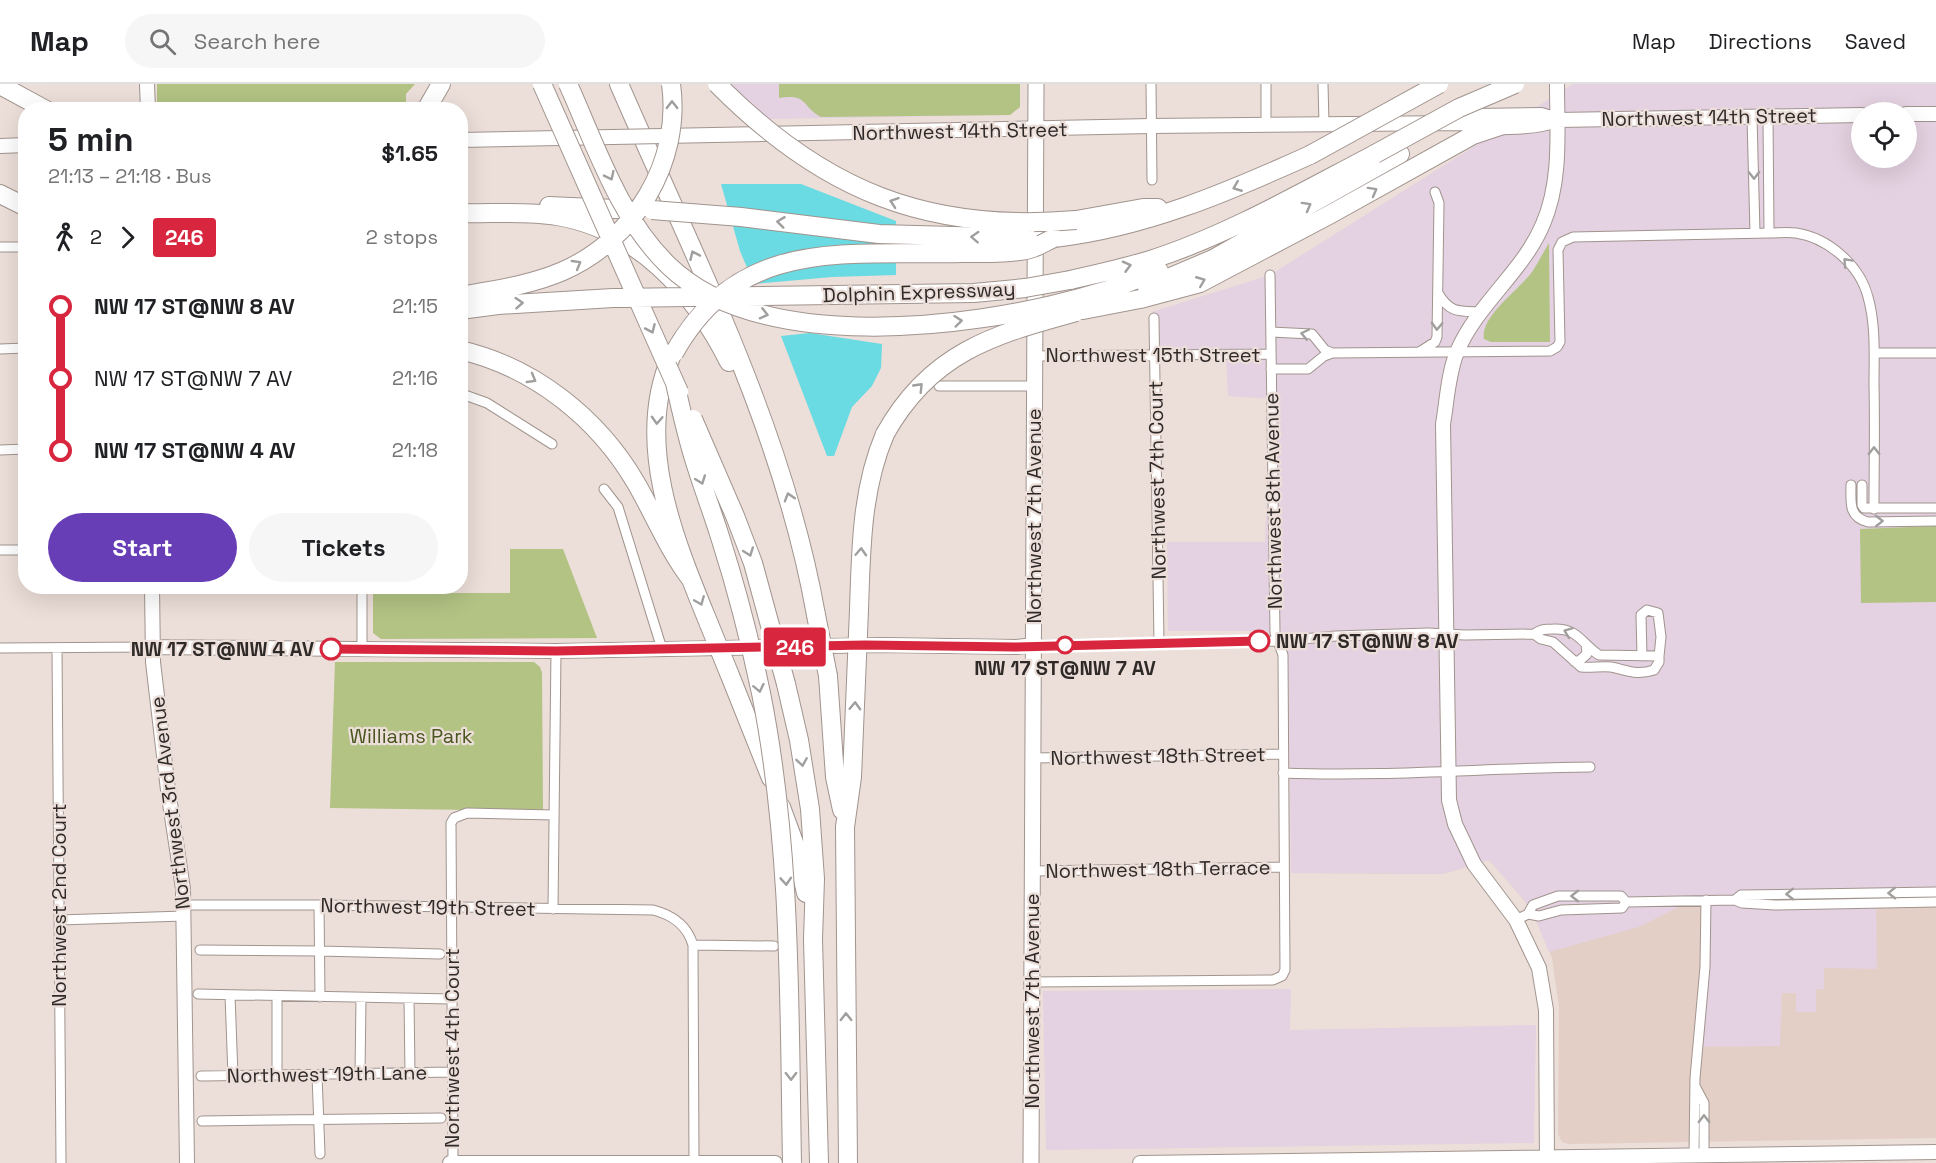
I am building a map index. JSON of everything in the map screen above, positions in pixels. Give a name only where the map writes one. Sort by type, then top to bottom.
[{"type":"highway","points":[[431,102],[441,84]]},
{"type":"highway","points":[[542,84],[723,486],[762,589],[799,740],[810,809],[815,879],[813,939],[819,1163]]},
{"type":"highway","points":[[568,84],[610,178],[639,229],[678,273],[699,289],[747,309],[792,320],[840,325],[884,326],[988,318],[1081,304],[1140,299],[1200,283],[1473,135],[1500,126]]},
{"type":"highway","points":[[619,84],[755,399],[776,454],[796,518],[828,676],[835,777],[845,827]]},
{"type":"highway","points":[[468,294],[534,281],[565,270],[598,250],[627,225],[642,205],[664,159],[671,120],[671,84]]},
{"type":"highway","points":[[717,84],[755,122],[780,142],[836,178],[880,197],[965,220],[1077,228]]},
{"type":"highway","points":[[813,939],[804,880],[795,845],[763,757],[690,578],[668,509],[658,453],[659,398],[674,352],[692,323],[705,308],[741,280],[769,267],[802,258],[1005,251],[1032,248],[1077,228],[1143,208],[1178,208],[1238,187],[1310,155],[1439,84]]},
{"type":"highway","points":[[848,1163],[845,827],[852,777],[862,537],[867,492],[878,451],[895,416],[912,394],[948,361],[999,335],[1081,304],[1157,284],[1204,263],[1466,118],[1517,84]]},
{"type":"highway","name":"Dolphin Expressway","points":[[468,309],[498,304],[613,298],[974,293],[1025,288],[1070,280],[1152,259],[1186,246],[1283,202],[1459,108],[1517,84]]},
{"type":"highway","points":[[0,85],[31,102]]},
{"type":"highway","points":[[0,194],[18,203]]},
{"type":"highway","points":[[1081,304],[1108,290],[1182,261],[1271,215],[1283,202]]},
{"type":"highway","points":[[468,206],[572,206],[652,210],[741,217],[879,234],[1054,238]]},
{"type":"highway","points":[[468,213],[568,218],[605,231],[635,247],[654,261],[681,290],[712,331],[741,387],[755,399]]},
{"type":"highway","points":[[468,352],[518,371],[562,398],[588,421],[609,444],[634,480],[677,560],[690,578]]},
{"type":"highway","points":[[675,383],[695,462],[740,603],[771,753],[782,832],[786,891],[792,1163]]},
{"type":"main road","name":"Northwest 7th Avenue","points":[[1031,1163],[1036,84]]},
{"type":"street","points":[[147,84],[147,102]]},
{"type":"street","points":[[1151,84],[1152,180]]},
{"type":"street","points":[[1266,84],[1266,126]]},
{"type":"street","points":[[1323,84],[1324,124]]},
{"type":"street","points":[[1547,1160],[1545,994],[1539,968],[1522,917],[1474,864],[1455,824],[1449,800],[1443,424],[1457,352],[1482,312],[1531,249],[1544,223],[1554,190],[1557,84]]},
{"type":"street","points":[[1917,114],[1936,114]]},
{"type":"street","name":"Northwest 14th Street","points":[[1460,123],[1475,116],[1541,115],[1557,120],[1851,115]]},
{"type":"street","points":[[1752,117],[1755,233]]},
{"type":"street","points":[[1768,117],[1769,233]]},
{"type":"street","name":"Northwest 14th Street","points":[[468,140],[1151,126],[1460,123],[1474,126],[1541,126],[1557,120]]},
{"type":"street","points":[[0,146],[18,145]]},
{"type":"street","points":[[1420,351],[1433,344],[1437,336],[1439,203],[1435,192]]},
{"type":"street","points":[[1332,353],[1546,352],[1553,350],[1560,342],[1558,250],[1562,242],[1578,236],[1796,233],[1818,240],[1835,250],[1852,266],[1862,281],[1869,300],[1874,352],[1874,509]]},
{"type":"street","points":[[0,247],[18,247]]},
{"type":"street","name":"Northwest 8th Avenue","points":[[1032,982],[1273,980],[1282,976],[1285,970],[1283,655],[1275,629],[1270,275]]},
{"type":"street","points":[[1438,293],[1443,302],[1452,310],[1482,312]]},
{"type":"street","name":"Northwest 7th Court","points":[[1154,318],[1159,643]]},
{"type":"street","name":"Northwest 15th Street","points":[[1271,332],[1312,334],[1325,350],[1332,353]]},
{"type":"street","points":[[0,349],[18,348]]},
{"type":"street","points":[[1874,352],[1936,353]]},
{"type":"street","name":"Northwest 15th Street","points":[[1271,369],[1308,369],[1324,356],[1332,353]]},
{"type":"street","name":"Northwest 15th Street","points":[[1035,356],[1271,354]]},
{"type":"street","name":"Northwest 15th Street","points":[[939,386],[1035,386]]},
{"type":"street","points":[[468,396],[487,403],[512,417],[552,444]]},
{"type":"street","points":[[0,450],[18,449]]},
{"type":"street","points":[[1851,485],[1851,509],[1855,517],[1859,519],[1868,522],[1936,521]]},
{"type":"street","points":[[1862,485],[1863,507],[1868,509],[1936,508]]},
{"type":"street","points":[[603,489],[618,507],[662,649]]},
{"type":"street","points":[[0,550],[18,550]]},
{"type":"street","name":"Northwest 3rd Avenue","points":[[152,594],[152,647],[168,790],[183,881],[187,1163]]},
{"type":"street","points":[[362,594],[362,649]]},
{"type":"street","points":[[1534,634],[1540,639],[1553,642],[1581,667],[1611,667],[1624,672],[1654,670],[1659,662],[1661,637],[1658,613],[1647,610],[1641,615],[1642,656]]},
{"type":"street","points":[[0,648],[152,647],[556,651],[874,645],[1016,647],[1279,641],[1336,636],[1534,634],[1541,629],[1563,629],[1576,634],[1602,656],[1659,656]]},
{"type":"street","points":[[1574,661],[1579,661],[1587,654],[1586,644]]},
{"type":"street","name":"Northwest 2nd Court","points":[[57,648],[62,1163]]},
{"type":"street","points":[[554,909],[556,651]]},
{"type":"street","name":"Northwest 18th Street","points":[[1033,758],[1284,754]]},
{"type":"street","name":"Northwest 18th Street","points":[[1283,773],[1324,775],[1590,767]]},
{"type":"street","name":"Northwest 4th Court","points":[[452,1163],[451,823],[454,818],[467,813],[555,815]]},
{"type":"street","name":"Northwest 18th Terrace","points":[[1032,871],[1284,867]]},
{"type":"street","points":[[1735,900],[1741,895],[1936,892]]},
{"type":"street","points":[[1522,917],[1533,905],[1558,896],[1621,896],[1626,902]]},
{"type":"street","points":[[1699,1155],[1695,1086],[1705,967],[1706,900]]},
{"type":"street","points":[[1626,902],[1735,900],[1742,903],[1775,905],[1936,903]]},
{"type":"street","points":[[1522,917],[1539,916],[1561,910],[1622,908],[1626,902]]},
{"type":"street","points":[[319,905],[320,997]]},
{"type":"street","name":"Northwest 19th Street","points":[[59,920],[319,905],[653,910],[671,917],[690,932],[693,945]]},
{"type":"street","points":[[694,1162],[693,945],[774,946]]},
{"type":"street","points":[[201,950],[440,954]]},
{"type":"street","points":[[198,994],[452,999]]},
{"type":"street","points":[[230,994],[233,1076]]},
{"type":"street","points":[[277,996],[278,1075]]},
{"type":"street","points":[[360,1074],[361,998]]},
{"type":"street","points":[[409,999],[410,1073]]},
{"type":"street","name":"Northwest 19th Lane","points":[[201,1076],[453,1072]]},
{"type":"street","points":[[317,1075],[320,1154]]},
{"type":"street","points":[[202,1121],[441,1118]]},
{"type":"street","points":[[1140,1163],[1547,1160],[1699,1155],[1806,1158],[1936,1152]]},
{"type":"street","points":[[452,1163],[775,1163]]},
{"type":"shaded area","points":[[731,84],[1020,84],[1020,107],[1010,115],[765,119]]},
{"type":"shaded area","points":[[1573,84],[1936,84],[1936,890],[1876,893],[1877,969],[1824,968],[1824,989],[1816,989],[1816,1012],[1796,1012],[1796,993],[1782,993],[1780,1046],[1697,1047],[1705,904],[1685,904],[1639,927],[1549,952],[1524,900],[1489,860],[1443,874],[1291,873],[1288,646],[1266,631],[1168,631],[1167,542],[1265,542],[1272,399],[1228,396],[1226,355],[1155,355],[1152,312],[1270,275]]},
{"type":"shaded area","points":[[1936,527],[1936,1138],[1569,1144],[1562,1142],[1558,1134],[1559,1007],[1552,958],[1524,900],[1489,860],[1443,874],[1291,873],[1291,784]]},
{"type":"shaded area","points":[[1291,989],[1290,1030],[1536,1025],[1534,1143],[1046,1150],[1043,991]]},
{"type":"green space","points":[[157,84],[415,84],[406,94],[406,102],[157,102]]},
{"type":"green space","points":[[779,84],[1020,84],[1020,107],[1010,115],[821,117],[800,99],[779,98]]},
{"type":"green space","points":[[1549,243],[1550,342],[1491,342],[1484,339],[1484,330],[1494,312],[1532,272]]},
{"type":"green space","points":[[1936,526],[1936,602],[1861,603],[1860,529]]},
{"type":"green space","points":[[510,549],[563,549],[597,638],[381,639],[373,633],[373,594],[510,593]]},
{"type":"green space","name":"Williams Park","points":[[335,662],[534,662],[540,667],[542,673],[543,811],[330,808]]},
{"type":"water","points":[[721,184],[801,184],[896,221],[896,275],[832,277],[754,284],[740,251]]},
{"type":"water","points":[[810,333],[882,344],[881,368],[872,386],[852,407],[834,456],[827,456],[781,336]]},
{"type":"bus line","name":"246","points":[[331,649],[556,651],[865,645],[1016,647],[1259,641]]},
{"type":"place","name":"NW 17 ST@NW 8 AV","points":[[1259,641]]},
{"type":"place","name":"NW 17 ST@NW 7 AV","points":[[1065,645]]},
{"type":"place","name":"NW 17 ST@NW 4 AV","points":[[331,649]]}]
